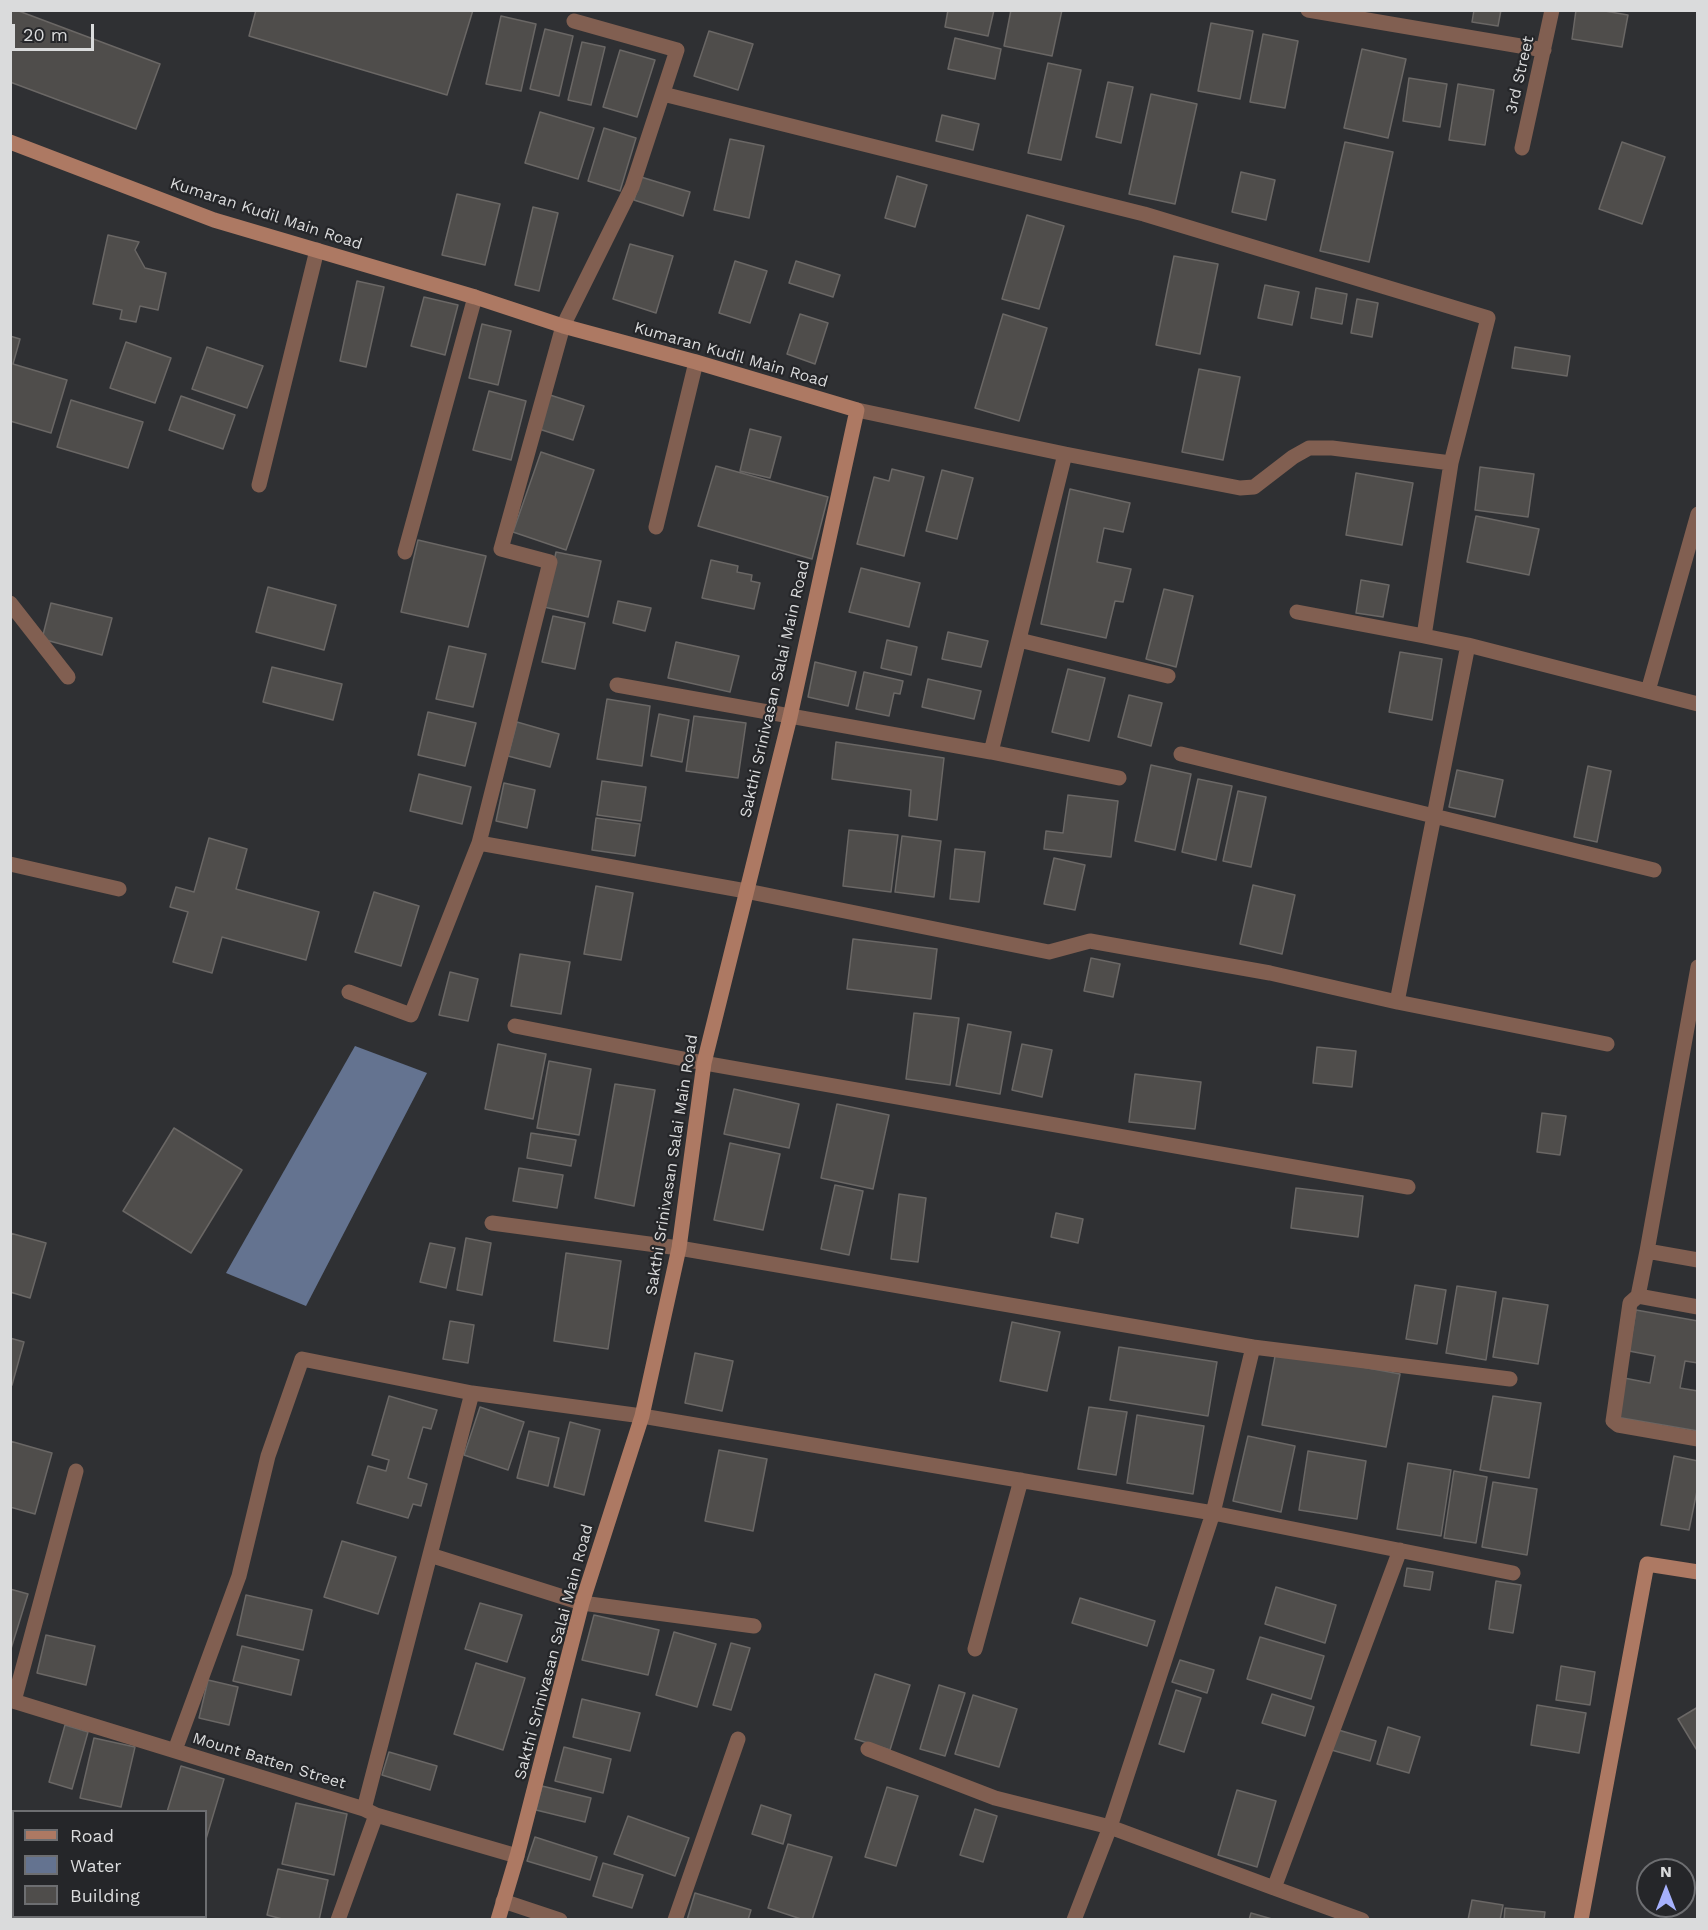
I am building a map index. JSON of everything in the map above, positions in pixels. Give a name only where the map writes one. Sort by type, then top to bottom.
[{"type":"street","points":[[1308,10],[1544,50]]},
{"type":"street","name":"3rd Street","points":[[1522,148],[1552,10]]},
{"type":"street","points":[[349,992],[411,1015],[479,843],[550,562],[501,549],[563,326],[632,187],[677,50],[574,21]]},
{"type":"street","points":[[663,94],[1144,214],[1488,318],[1451,463],[1424,636]]},
{"type":"street","name":"Kumaran Kudil Main Road","points":[[10,142],[214,219],[475,297],[563,326],[696,362],[856,410],[1240,488],[1254,487],[1293,457],[1309,448],[1332,448],[1451,463]]},
{"type":"street","points":[[260,485],[317,250]]},
{"type":"street","points":[[405,552],[475,297]]},
{"type":"street","points":[[656,528],[696,362]]},
{"type":"street","name":"Sakthi Srinivasan Salai Main Road","points":[[498,1920],[517,1856],[582,1603],[642,1416],[679,1248],[704,1063],[790,717],[856,410]]},
{"type":"street","points":[[991,752],[1065,454]]},
{"type":"street","points":[[1648,692],[1698,514]]},
{"type":"street","points":[[10,603],[68,677]]},
{"type":"street","points":[[1297,612],[1468,645],[1698,704]]},
{"type":"street","points":[[1019,640],[1168,676]]},
{"type":"street","points":[[1396,1002],[1468,645]]},
{"type":"street","points":[[617,685],[991,752],[1119,778]]},
{"type":"street","points":[[1181,754],[1654,870]]},
{"type":"street","points":[[479,843],[746,891],[1049,952],[1090,941],[1270,973],[1396,1002],[1607,1044]]},
{"type":"street","points":[[10,864],[119,889]]},
{"type":"street","points":[[1698,967],[1638,1296],[1630,1303],[1613,1421],[1618,1425],[1698,1439]]},
{"type":"street","points":[[515,1026],[704,1063],[1408,1187]]},
{"type":"street","points":[[492,1223],[679,1248],[1253,1347],[1510,1379]]},
{"type":"street","points":[[1647,1251],[1698,1260]]},
{"type":"street","points":[[1638,1296],[1698,1306]]},
{"type":"street","points":[[1074,1920],[1110,1827],[1213,1513],[1253,1347]]},
{"type":"street","points":[[175,1750],[238,1576],[268,1456],[302,1359],[472,1393],[642,1416],[1213,1513],[1513,1573]]},
{"type":"street","points":[[338,1920],[370,1812],[430,1555],[472,1393]]},
{"type":"street","points":[[12,1701],[76,1471]]},
{"type":"street","points":[[975,1649],[1021,1480]]},
{"type":"street","points":[[1274,1888],[1400,1550]]},
{"type":"street","points":[[430,1555],[582,1603],[754,1626]]},
{"type":"street","points":[[1581,1920],[1647,1564],[1698,1572]]},
{"type":"street","name":"Mount Batten Street","points":[[12,1701],[517,1856]]},
{"type":"street","points":[[675,1920],[738,1739]]},
{"type":"street","points":[[868,1749],[995,1798],[1110,1827],[1362,1920]]},
{"type":"street","points":[[503,1901],[560,1920]]},
{"type":"water","points":[[355,1046],[427,1073],[306,1306],[226,1273]]},
{"type":"building","points":[[10,10],[16,10],[160,64],[136,129],[10,82]]},
{"type":"building","points":[[256,10],[473,10],[447,95],[249,36]]},
{"type":"building","points":[[948,10],[994,10],[988,36],[945,27]]},
{"type":"building","points":[[1011,10],[1062,10],[1052,56],[1004,46]]},
{"type":"building","points":[[1474,10],[1501,10],[1498,26],[1472,22]]},
{"type":"building","points":[[1576,10],[1599,10],[1628,15],[1622,47],[1572,39]]},
{"type":"building","points":[[501,16],[536,24],[521,91],[486,84]]},
{"type":"building","points":[[1211,23],[1253,31],[1240,99],[1198,91]]},
{"type":"building","points":[[545,29],[573,36],[559,96],[530,89]]},
{"type":"building","points":[[709,31],[753,44],[738,90],[694,76]]},
{"type":"building","points":[[1263,34],[1298,41],[1285,108],[1250,102]]},
{"type":"building","points":[[955,38],[1001,49],[995,79],[948,69]]},
{"type":"building","points":[[582,42],[605,47],[591,105],[568,100]]},
{"type":"building","points":[[1362,49],[1406,59],[1388,138],[1344,128]]},
{"type":"building","points":[[620,50],[655,60],[637,117],[603,107]]},
{"type":"building","points":[[1048,63],[1081,70],[1061,160],[1028,153]]},
{"type":"building","points":[[1409,78],[1447,84],[1440,127],[1403,121]]},
{"type":"building","points":[[1108,82],[1133,87],[1121,143],[1096,137]]},
{"type":"building","points":[[1458,84],[1494,90],[1485,145],[1449,140]]},
{"type":"building","points":[[1151,94],[1197,104],[1175,204],[1129,194]]},
{"type":"building","points":[[540,112],[594,128],[578,179],[525,163]]},
{"type":"building","points":[[942,115],[979,124],[973,150],[936,141]]},
{"type":"building","points":[[604,128],[636,138],[620,191],[588,181]]},
{"type":"building","points":[[730,139],[764,146],[749,218],[714,210]]},
{"type":"building","points":[[1345,142],[1393,152],[1369,262],[1320,251]]},
{"type":"building","points":[[1622,142],[1665,157],[1642,224],[1599,209]]},
{"type":"building","points":[[1241,172],[1275,180],[1266,220],[1232,212]]},
{"type":"building","points":[[897,176],[927,185],[915,227],[885,218]]},
{"type":"building","points":[[641,177],[690,192],[683,216],[634,200]]},
{"type":"building","points":[[457,194],[500,204],[485,265],[442,255]]},
{"type":"building","points":[[533,207],[558,213],[539,291],[515,285]]},
{"type":"building","points":[[1027,215],[1064,226],[1039,309],[1002,299]]},
{"type":"building","points":[[108,235],[139,242],[135,250],[145,268],[166,273],[158,310],[140,306],[136,322],[120,319],[122,310],[93,304]]},
{"type":"building","points":[[630,244],[673,256],[656,313],[613,299]]},
{"type":"building","points":[[1174,256],[1218,264],[1200,354],[1156,345]]},
{"type":"building","points":[[735,261],[767,271],[750,323],[719,313]]},
{"type":"building","points":[[796,261],[840,275],[833,297],[789,283]]},
{"type":"building","points":[[357,281],[384,287],[366,367],[340,361]]},
{"type":"building","points":[[1265,285],[1299,292],[1292,325],[1258,318]]},
{"type":"building","points":[[1316,288],[1347,294],[1342,324],[1311,318]]},
{"type":"building","points":[[424,297],[458,305],[445,355],[411,346]]},
{"type":"building","points":[[1357,299],[1378,303],[1372,337],[1351,333]]},
{"type":"building","points":[[800,314],[828,323],[815,364],[787,354]]},
{"type":"building","points":[[1003,314],[1047,328],[1019,421],[975,408]]},
{"type":"building","points":[[482,324],[511,331],[498,385],[469,378]]},
{"type":"building","points":[[10,336],[20,339],[13,364],[67,380],[51,433],[10,421]]},
{"type":"building","points":[[126,342],[171,358],[155,403],[110,388]]},
{"type":"building","points":[[207,347],[263,366],[247,408],[192,389]]},
{"type":"building","points":[[1515,347],[1570,356],[1567,376],[1512,368]]},
{"type":"building","points":[[1199,369],[1240,377],[1223,460],[1182,452]]},
{"type":"building","points":[[489,391],[526,401],[511,460],[473,450]]},
{"type":"building","points":[[550,395],[584,406],[573,440],[539,429]]},
{"type":"building","points":[[181,396],[235,415],[223,449],[169,430]]},
{"type":"building","points":[[71,400],[143,422],[128,468],[57,447]]},
{"type":"building","points":[[750,429],[781,437],[770,478],[740,471]]},
{"type":"building","points":[[541,452],[594,470],[566,550],[513,532]]},
{"type":"building","points":[[716,466],[828,497],[812,559],[698,526]]},
{"type":"building","points":[[1480,467],[1534,474],[1528,517],[1475,510]]},
{"type":"building","points":[[892,469],[924,477],[904,556],[857,544],[874,477],[889,481]]},
{"type":"building","points":[[942,470],[973,478],[957,539],[926,531]]},
{"type":"building","points":[[1356,473],[1413,483],[1402,545],[1346,535]]},
{"type":"building","points":[[1070,489],[1130,503],[1123,532],[1104,528],[1097,562],[1131,569],[1123,602],[1115,601],[1106,638],[1041,624]]},
{"type":"building","points":[[1476,516],[1539,529],[1529,575],[1467,562]]},
{"type":"building","points":[[418,540],[486,556],[468,627],[401,612]]},
{"type":"building","points":[[556,552],[601,561],[588,617],[544,607]]},
{"type":"building","points":[[711,560],[738,566],[737,572],[752,575],[751,581],[760,583],[754,609],[702,598]]},
{"type":"building","points":[[861,568],[920,583],[909,627],[849,612]]},
{"type":"building","points":[[1361,580],[1389,585],[1383,617],[1356,613]]},
{"type":"building","points":[[268,587],[336,605],[324,650],[256,632]]},
{"type":"building","points":[[1164,589],[1193,596],[1176,667],[1146,659]]},
{"type":"building","points":[[618,601],[651,608],[645,631],[613,623]]},
{"type":"building","points":[[51,603],[112,618],[102,655],[42,639]]},
{"type":"building","points":[[553,616],[585,623],[575,669],[542,662]]},
{"type":"building","points":[[948,632],[988,641],[981,667],[942,659]]},
{"type":"building","points":[[887,640],[917,647],[911,675],[881,668]]},
{"type":"building","points":[[676,642],[739,656],[730,692],[668,678]]},
{"type":"building","points":[[449,646],[486,654],[473,707],[436,699]]},
{"type":"building","points":[[1400,652],[1442,659],[1432,720],[1389,712]]},
{"type":"building","points":[[815,662],[856,672],[848,706],[808,697]]},
{"type":"building","points":[[272,667],[342,684],[333,720],[263,702]]},
{"type":"building","points":[[1068,669],[1105,678],[1089,741],[1052,732]]},
{"type":"building","points":[[864,672],[903,681],[900,694],[894,693],[889,716],[856,709]]},
{"type":"building","points":[[928,679],[981,691],[974,719],[922,707]]},
{"type":"building","points":[[1129,695],[1162,703],[1151,746],[1118,737]]},
{"type":"building","points":[[607,699],[650,706],[642,766],[597,759]]},
{"type":"building","points":[[428,712],[476,723],[465,766],[418,755]]},
{"type":"building","points":[[659,714],[689,720],[682,762],[651,756]]},
{"type":"building","points":[[694,716],[746,723],[738,778],[686,771]]},
{"type":"building","points":[[517,722],[559,734],[550,767],[508,756]]},
{"type":"building","points":[[836,742],[944,758],[937,820],[909,816],[911,790],[832,779]]},
{"type":"building","points":[[1151,765],[1191,774],[1175,850],[1135,841]]},
{"type":"building","points":[[1588,766],[1611,771],[1597,842],[1574,837]]},
{"type":"building","points":[[1457,770],[1503,780],[1495,817],[1449,807]]},
{"type":"building","points":[[419,774],[471,787],[462,824],[410,811]]},
{"type":"building","points":[[1198,779],[1232,786],[1216,860],[1182,852]]},
{"type":"building","points":[[602,781],[646,787],[641,821],[597,815]]},
{"type":"building","points":[[504,783],[535,790],[527,828],[496,821]]},
{"type":"building","points":[[1238,791],[1266,797],[1251,867],[1223,861]]},
{"type":"building","points":[[1068,795],[1118,801],[1111,857],[1044,849],[1046,831],[1063,833]]},
{"type":"building","points":[[596,818],[640,824],[635,856],[592,850]]},
{"type":"building","points":[[849,830],[898,835],[891,892],[843,886]]},
{"type":"building","points":[[902,836],[941,841],[934,897],[895,892]]},
{"type":"building","points":[[209,838],[247,849],[236,889],[319,912],[306,960],[222,937],[212,973],[173,962],[188,912],[170,907],[176,887],[194,892]]},
{"type":"building","points":[[955,849],[985,852],[979,902],[950,899]]},
{"type":"building","points":[[1054,858],[1085,865],[1075,910],[1044,904]]},
{"type":"building","points":[[1253,885],[1295,895],[1282,954],[1240,944]]},
{"type":"building","points":[[596,886],[633,893],[621,960],[584,954]]},
{"type":"building","points":[[374,892],[419,906],[401,966],[355,952]]},
{"type":"building","points":[[853,939],[937,949],[931,999],[847,989]]},
{"type":"building","points":[[520,954],[570,962],[561,1014],[511,1006]]},
{"type":"building","points":[[1091,958],[1120,964],[1113,997],[1084,991]]},
{"type":"building","points":[[450,972],[478,979],[468,1021],[439,1015]]},
{"type":"building","points":[[914,1013],[959,1018],[950,1085],[906,1079]]},
{"type":"building","points":[[968,1024],[1011,1032],[1000,1094],[956,1086]]},
{"type":"building","points":[[498,1044],[546,1054],[533,1119],[485,1109]]},
{"type":"building","points":[[1022,1044],[1052,1050],[1042,1097],[1012,1090]]},
{"type":"building","points":[[1317,1047],[1356,1051],[1352,1087],[1313,1083]]},
{"type":"building","points":[[549,1061],[591,1069],[579,1135],[537,1128]]},
{"type":"building","points":[[1135,1074],[1201,1082],[1195,1129],[1129,1122]]},
{"type":"building","points":[[615,1084],[655,1090],[634,1206],[595,1198]]},
{"type":"building","points":[[734,1089],[799,1104],[789,1148],[724,1134]]},
{"type":"building","points":[[837,1104],[889,1115],[873,1189],[821,1178]]},
{"type":"building","points":[[1542,1113],[1566,1116],[1560,1155],[1537,1152]]},
{"type":"building","points":[[174,1128],[242,1170],[191,1253],[123,1211]]},
{"type":"building","points":[[531,1133],[576,1140],[571,1166],[527,1158]]},
{"type":"building","points":[[730,1143],[780,1154],[763,1230],[714,1220]]},
{"type":"building","points":[[519,1168],[563,1175],[557,1208],[513,1201]]},
{"type":"building","points":[[835,1185],[863,1191],[849,1255],[821,1249]]},
{"type":"building","points":[[1296,1188],[1363,1196],[1358,1237],[1291,1228]]},
{"type":"building","points":[[899,1194],[926,1198],[918,1262],[891,1259]]},
{"type":"building","points":[[1056,1213],[1083,1219],[1078,1243],[1051,1237]]},
{"type":"building","points":[[10,1233],[46,1243],[30,1298],[10,1292]]},
{"type":"building","points":[[466,1238],[491,1243],[482,1295],[457,1290]]},
{"type":"building","points":[[430,1243],[455,1248],[446,1288],[420,1282]]},
{"type":"building","points":[[566,1253],[621,1261],[608,1349],[554,1341]]},
{"type":"building","points":[[1415,1285],[1446,1290],[1437,1344],[1406,1339]]},
{"type":"building","points":[[1457,1286],[1496,1292],[1486,1360],[1446,1353]]},
{"type":"building","points":[[1503,1298],[1548,1305],[1538,1364],[1493,1357]]},
{"type":"building","points":[[1636,1310],[1698,1321],[1698,1363],[1685,1361],[1680,1388],[1698,1391],[1698,1431],[1616,1417],[1624,1378],[1650,1383],[1655,1356],[1629,1351]]},
{"type":"building","points":[[450,1321],[474,1325],[468,1363],[443,1359]]},
{"type":"building","points":[[1012,1322],[1060,1332],[1047,1391],[1000,1381]]},
{"type":"building","points":[[10,1338],[24,1342],[12,1385],[10,1384]]},
{"type":"building","points":[[1119,1347],[1217,1362],[1208,1416],[1110,1400]]},
{"type":"building","points":[[1276,1351],[1400,1374],[1386,1447],[1262,1425]]},
{"type":"building","points":[[695,1353],[733,1361],[722,1411],[685,1403]]},
{"type":"building","points":[[389,1396],[437,1410],[431,1429],[423,1427],[408,1478],[427,1484],[421,1506],[413,1504],[408,1518],[357,1503],[368,1466],[386,1471],[389,1460],[372,1455]]},
{"type":"building","points":[[1493,1396],[1541,1403],[1529,1478],[1480,1470]]},
{"type":"building","points":[[480,1407],[524,1422],[508,1470],[464,1455]]},
{"type":"building","points":[[1089,1407],[1127,1412],[1116,1475],[1078,1469]]},
{"type":"building","points":[[1137,1415],[1204,1426],[1193,1494],[1127,1483]]},
{"type":"building","points":[[570,1422],[600,1430],[584,1495],[554,1487]]},
{"type":"building","points":[[529,1431],[559,1438],[548,1486],[517,1478]]},
{"type":"building","points":[[1248,1436],[1295,1446],[1281,1512],[1233,1501]]},
{"type":"building","points":[[10,1441],[52,1453],[35,1514],[10,1507]]},
{"type":"building","points":[[719,1450],[767,1459],[753,1531],[705,1521]]},
{"type":"building","points":[[1308,1451],[1366,1461],[1357,1519],[1299,1510]]},
{"type":"building","points":[[1674,1456],[1698,1461],[1698,1486],[1689,1530],[1661,1525]]},
{"type":"building","points":[[1408,1463],[1451,1470],[1441,1536],[1397,1529]]},
{"type":"building","points":[[1454,1471],[1487,1477],[1476,1543],[1444,1538]]},
{"type":"building","points":[[1493,1482],[1537,1489],[1527,1555],[1482,1547]]},
{"type":"building","points":[[342,1541],[396,1557],[378,1614],[324,1597]]},
{"type":"building","points":[[1407,1568],[1433,1572],[1430,1590],[1404,1586]]},
{"type":"building","points":[[1496,1581],[1521,1585],[1513,1633],[1489,1629]]},
{"type":"building","points":[[1276,1587],[1336,1605],[1325,1643],[1265,1624]]},
{"type":"building","points":[[10,1589],[28,1594],[10,1652]]},
{"type":"building","points":[[246,1595],[312,1610],[303,1650],[237,1635]]},
{"type":"building","points":[[1080,1598],[1155,1621],[1147,1646],[1072,1623]]},
{"type":"building","points":[[480,1603],[522,1615],[507,1662],[465,1649]]},
{"type":"building","points":[[594,1615],[659,1630],[648,1675],[582,1660]]},
{"type":"building","points":[[674,1632],[716,1644],[697,1707],[656,1695]]},
{"type":"building","points":[[46,1635],[95,1646],[86,1685],[37,1673]]},
{"type":"building","points":[[1260,1637],[1324,1656],[1311,1699],[1247,1679]]},
{"type":"building","points":[[731,1643],[750,1648],[731,1710],[713,1705]]},
{"type":"building","points":[[242,1646],[299,1660],[291,1695],[233,1681]]},
{"type":"building","points":[[1180,1660],[1214,1670],[1207,1693],[1172,1682]]},
{"type":"building","points":[[476,1663],[525,1678],[503,1750],[454,1734]]},
{"type":"building","points":[[1561,1666],[1595,1672],[1590,1705],[1556,1700]]},
{"type":"building","points":[[875,1674],[910,1685],[890,1750],[855,1739]]},
{"type":"building","points":[[208,1680],[238,1687],[229,1725],[199,1718]]},
{"type":"building","points":[[939,1685],[965,1693],[945,1756],[920,1749]]},
{"type":"building","points":[[1176,1690],[1201,1698],[1184,1752],[1159,1744]]},
{"type":"building","points":[[1272,1694],[1314,1707],[1305,1736],[1262,1723]]},
{"type":"building","points":[[973,1695],[1017,1709],[999,1767],[955,1754]]},
{"type":"building","points":[[582,1699],[640,1713],[630,1751],[573,1737]]},
{"type":"building","points":[[1537,1705],[1586,1713],[1579,1753],[1531,1745]]},
{"type":"building","points":[[1698,1707],[1698,1752],[1678,1719]]},
{"type":"building","points":[[65,1725],[88,1732],[72,1789],[49,1782]]},
{"type":"building","points":[[1388,1727],[1420,1737],[1409,1773],[1377,1764]]},
{"type":"building","points":[[1335,1729],[1376,1741],[1370,1761],[1328,1749]]},
{"type":"building","points":[[94,1738],[135,1747],[121,1807],[80,1798]]},
{"type":"building","points":[[564,1747],[611,1759],[603,1793],[555,1781]]},
{"type":"building","points":[[389,1752],[437,1766],[430,1790],[382,1775]]},
{"type":"building","points":[[181,1766],[224,1779],[207,1836],[207,1810],[168,1810]]},
{"type":"building","points":[[542,1786],[591,1798],[585,1822],[536,1810]]},
{"type":"building","points":[[887,1787],[918,1796],[896,1866],[865,1857]]},
{"type":"building","points":[[1237,1790],[1276,1801],[1257,1867],[1218,1855]]},
{"type":"building","points":[[296,1803],[347,1814],[334,1875],[282,1864]]},
{"type":"building","points":[[761,1805],[791,1815],[783,1844],[752,1834]]},
{"type":"building","points":[[975,1809],[997,1816],[983,1862],[960,1855]]},
{"type":"building","points":[[628,1816],[689,1838],[675,1876],[614,1854]]},
{"type":"building","points":[[535,1837],[597,1857],[590,1880],[527,1861]]},
{"type":"building","points":[[788,1844],[832,1857],[812,1920],[804,1920],[768,1908]]},
{"type":"building","points":[[603,1863],[643,1875],[632,1908],[593,1896]]},
{"type":"building","points":[[278,1869],[328,1880],[319,1920],[286,1920],[267,1915]]},
{"type":"building","points":[[695,1893],[751,1910],[748,1920],[687,1920]]},
{"type":"building","points":[[1472,1900],[1503,1905],[1500,1920],[1468,1920]]},
{"type":"building","points":[[1505,1908],[1545,1912],[1544,1920],[1504,1920]]},
{"type":"building","points":[[1251,1913],[1272,1919],[1249,1920]]}]
